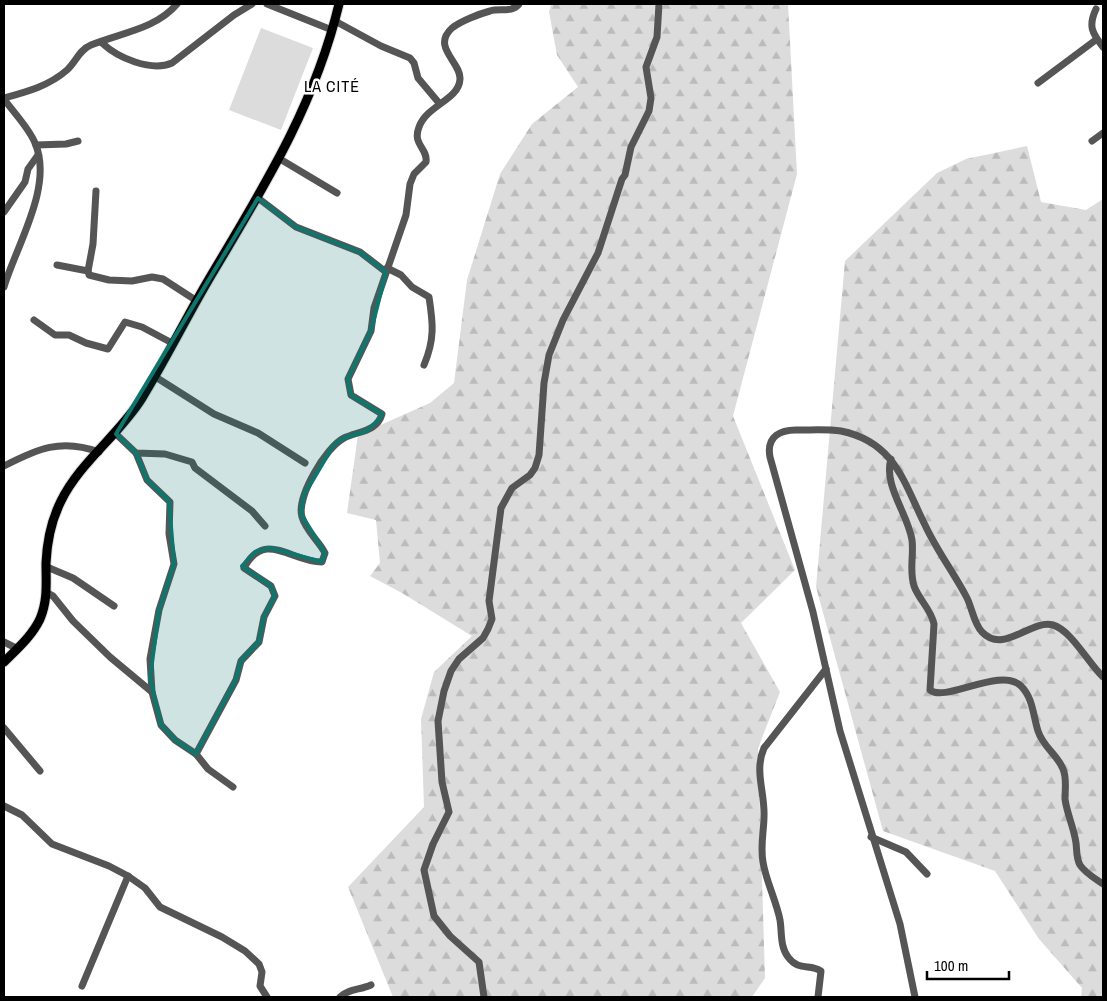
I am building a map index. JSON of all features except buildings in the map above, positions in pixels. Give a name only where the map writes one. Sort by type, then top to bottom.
[{"type":"main road","points":[[4,662],[18,649],[40,620],[47,594],[48,537],[53,517],[63,497],[116,434],[142,398],[172,343],[280,159],[302,114],[339,4]]},
{"type":"street","points":[[4,287],[5,277],[32,214],[40,177],[36,145],[30,132],[4,99],[33,90],[50,82],[67,70],[83,50],[92,44],[102,43],[162,18],[177,4]]},
{"type":"street","points":[[102,43],[142,65],[165,66],[180,58],[234,15],[252,4]]},
{"type":"street","points":[[267,4],[333,25],[410,58],[414,63],[418,78],[439,103]]},
{"type":"street","points":[[196,754],[236,680],[241,661],[259,642],[264,617],[275,596],[271,586],[244,568],[255,552],[270,548],[322,562],[325,553],[306,526],[301,514],[304,495],[313,475],[333,446],[344,438],[367,431],[380,419],[382,414],[351,395],[348,379],[371,331],[374,308],[406,215],[411,179],[426,162],[426,155],[417,140],[419,128],[427,113],[454,93],[460,82],[458,68],[446,51],[446,39],[449,31],[455,26],[489,11],[512,9],[519,4]]},
{"type":"street","points":[[484,997],[479,962],[450,936],[434,916],[424,870],[433,844],[449,812],[442,782],[438,721],[441,703],[451,671],[460,659],[483,638],[492,619],[489,601],[502,508],[512,488],[530,475],[535,468],[539,455],[544,383],[549,355],[563,320],[598,252],[622,179],[625,175],[634,137],[648,111],[651,98],[646,67],[657,37],[659,4]]},
{"type":"street","points":[[1096,9],[1091,24],[1092,32],[1103,47]]},
{"type":"street","points":[[1038,83],[1096,39]]},
{"type":"street","points":[[1092,141],[1103,133]]},
{"type":"street","points":[[36,145],[66,144],[78,141]]},
{"type":"street","points":[[4,212],[25,182],[28,169],[38,154]]},
{"type":"street","points":[[280,159],[337,194]]},
{"type":"street","points":[[96,191],[89,275],[109,280],[132,281],[152,277],[163,279],[197,301]]},
{"type":"street","points":[[258,198],[296,227],[360,252],[387,270],[401,275],[412,287],[429,296],[433,323],[432,347],[424,365]]},
{"type":"street","points":[[57,265],[88,271]]},
{"type":"street","points":[[34,320],[55,335],[69,335],[86,343],[108,349],[125,322],[142,327],[172,343]]},
{"type":"street","points":[[154,376],[214,414],[258,433],[305,463]]},
{"type":"street","points":[[915,997],[900,924],[840,730],[813,612],[770,457],[771,442],[777,434],[786,429],[840,431],[874,444],[899,470],[925,526],[946,566],[967,598],[983,633],[992,638],[1002,640],[1041,626],[1056,626],[1064,632],[1103,677]]},
{"type":"street","points":[[116,434],[136,452],[147,480],[170,502],[169,534],[174,558],[159,610],[150,659],[152,692],[161,725],[175,740],[196,754],[208,769],[233,787]]},
{"type":"street","points":[[4,466],[25,454],[54,447],[84,446],[99,452]]},
{"type":"street","points":[[136,452],[165,454],[192,462],[195,468],[245,506],[265,526]]},
{"type":"street","points":[[890,459],[890,474],[912,539],[912,580],[919,596],[931,614],[934,624],[930,690],[938,694],[974,684],[1007,680],[1022,686],[1034,709],[1040,738],[1064,772],[1066,804],[1075,836],[1079,863],[1084,871],[1103,884]]},
{"type":"street","points":[[46,567],[74,578],[114,606]]},
{"type":"street","points":[[47,594],[53,596],[73,621],[110,657],[152,692]]},
{"type":"street","points":[[4,642],[18,649]]},
{"type":"street","points":[[818,997],[821,971],[817,968],[804,968],[795,965],[784,952],[780,920],[762,861],[764,814],[759,771],[760,759],[764,748],[826,669]]},
{"type":"street","points":[[4,728],[40,771]]},
{"type":"street","points":[[4,806],[22,815],[52,844],[110,866],[145,888],[160,907],[222,937],[245,951],[259,964],[262,972],[260,986],[267,997]]},
{"type":"street","points":[[872,837],[906,852],[927,874]]},
{"type":"street","points":[[82,986],[128,876]]},
{"type":"street","points":[[340,997],[346,991],[360,990],[371,985]]},
{"type":"highlighted area","points":[[258,198],[296,227],[360,252],[386,272],[371,331],[348,379],[351,395],[382,414],[380,419],[367,431],[344,438],[333,446],[304,495],[301,514],[325,553],[322,562],[270,548],[255,552],[242,566],[271,586],[275,596],[264,617],[259,642],[241,661],[236,680],[196,754],[175,740],[161,725],[150,678],[159,610],[174,564],[169,501],[147,480],[136,453],[116,434]]},
{"type":"green space","points":[[551,4],[788,4],[797,174],[733,416],[795,570],[741,623],[780,692],[758,748],[765,978],[752,997],[393,997],[348,887],[424,807],[421,719],[434,672],[472,636],[402,593],[370,576],[380,563],[376,520],[347,513],[358,435],[430,403],[454,383],[467,280],[500,174],[532,124],[578,87],[557,55],[549,12]]},
{"type":"green space","points":[[261,28],[313,48],[281,130],[229,110]]},
{"type":"green space","points":[[1027,146],[1041,202],[1086,210],[1103,199],[1103,997],[1081,997],[1082,988],[1039,939],[995,871],[883,831],[816,587],[845,261],[937,173],[966,159]]},
{"type":"district","name":"LA CITÉ","points":[[332,86]]}]
